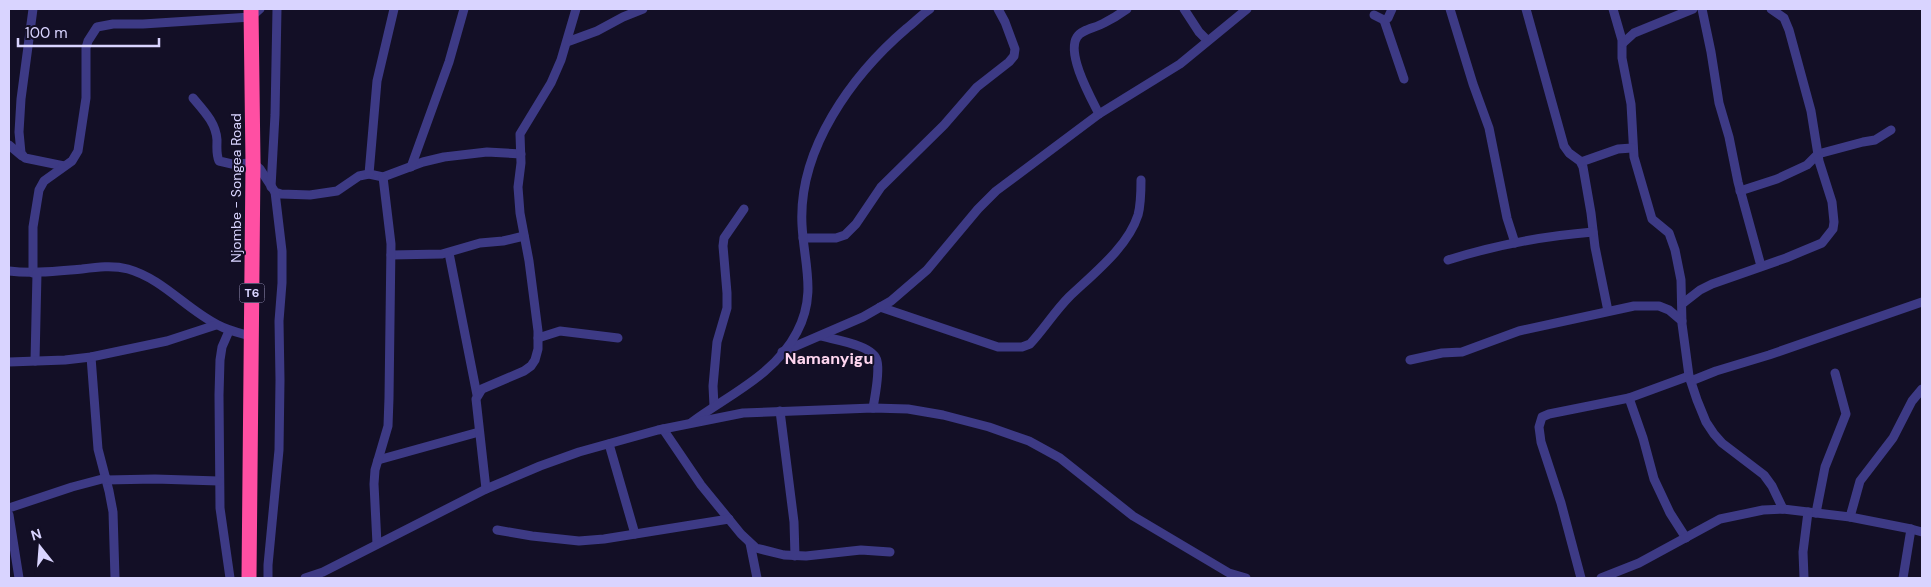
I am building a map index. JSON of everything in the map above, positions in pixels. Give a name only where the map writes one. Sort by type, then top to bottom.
[{"type":"highway","name":"Njombe - Songea Road","points":[[249,578],[254,12]]},
{"type":"street","points":[[25,158],[21,153],[19,132],[21,99],[33,9]]},
{"type":"street","points":[[268,578],[278,450],[279,321],[282,284],[282,250],[273,190],[277,9]]},
{"type":"street","points":[[369,174],[377,81],[394,9]]},
{"type":"street","points":[[411,167],[446,71],[464,9]]},
{"type":"street","points":[[477,395],[490,384],[510,377],[531,366],[538,349],[518,187],[521,154],[520,134],[551,83],[567,42],[576,9]]},
{"type":"street","points":[[567,42],[597,32],[643,9]]},
{"type":"street","points":[[690,424],[714,406],[747,386],[768,369],[796,334],[804,316],[808,292],[802,200],[808,171],[817,146],[840,102],[873,60],[930,9]]},
{"type":"street","points":[[803,238],[836,238],[845,235],[856,224],[881,187],[927,143],[977,87],[1009,62],[1014,56],[1015,49],[998,9]]},
{"type":"street","points":[[1099,114],[1082,81],[1076,61],[1075,45],[1077,38],[1084,32],[1103,24],[1127,9]]},
{"type":"street","points":[[1184,9],[1199,32],[1207,40]]},
{"type":"street","points":[[782,352],[863,317],[891,301],[927,270],[968,220],[996,192],[1099,114],[1180,64],[1247,9]]},
{"type":"street","points":[[1384,20],[1388,18],[1392,9]]},
{"type":"street","points":[[1450,9],[1485,116],[1506,218],[1514,243]]},
{"type":"street","points":[[1526,9],[1564,146],[1581,162],[1608,311]]},
{"type":"street","points":[[1613,9],[1623,43],[1622,58],[1630,104],[1632,148],[1652,219],[1672,237],[1681,280],[1682,321],[1690,379],[1706,422],[1714,434],[1722,443],[1764,475],[1772,486],[1782,509]]},
{"type":"street","points":[[1623,43],[1634,33],[1693,9]]},
{"type":"street","points":[[1702,9],[1719,103],[1729,137],[1740,191],[1761,266]]},
{"type":"street","points":[[1682,304],[1700,290],[1712,284],[1822,243],[1833,229],[1832,202],[1823,176],[1811,111],[1789,30],[1784,18],[1771,9]]},
{"type":"street","points":[[35,361],[33,236],[37,198],[44,181],[72,160],[78,151],[86,98],[86,48],[88,41],[98,26],[143,24],[254,12]]},
{"type":"street","points":[[1374,15],[1384,20],[1404,79]]},
{"type":"street","points":[[193,98],[213,123],[219,161],[232,164],[253,162],[260,169],[273,190],[282,194],[310,195],[337,191],[359,176],[369,174],[383,177],[423,162],[464,154],[486,152],[521,154]]},
{"type":"street","points":[[1740,191],[1807,165],[1818,154],[1875,140],[1891,130]]},
{"type":"street","points":[[9,145],[25,158],[64,166]]},
{"type":"street","points":[[1581,162],[1618,149],[1632,148]]},
{"type":"street","points":[[377,544],[374,484],[378,460],[388,426],[391,255],[383,177]]},
{"type":"street","points":[[880,307],[998,347],[1022,347],[1030,344],[1069,297],[1104,266],[1128,234],[1138,215],[1141,201],[1141,180]]},
{"type":"street","points":[[714,406],[713,386],[718,342],[727,308],[724,238],[744,210]]},
{"type":"street","points":[[1448,260],[1514,243],[1551,236],[1593,232]]},
{"type":"street","points":[[391,255],[449,252],[480,242],[503,241],[524,236]]},
{"type":"street","points":[[449,252],[477,395],[478,432],[486,488]]},
{"type":"street","points":[[9,271],[35,273],[109,267],[126,269],[160,283],[216,324],[229,331],[251,336]]},
{"type":"street","points":[[1581,578],[1542,442],[1539,428],[1542,417],[1629,398],[1768,355],[1922,302]]},
{"type":"street","points":[[1410,360],[1442,353],[1462,352],[1519,331],[1634,306],[1659,306],[1669,310],[1682,321]]},
{"type":"street","points":[[9,362],[91,357],[167,341],[216,324]]},
{"type":"street","points":[[229,331],[222,347],[220,360],[219,481],[221,522],[230,578]]},
{"type":"street","points":[[538,338],[560,331],[618,338]]},
{"type":"street","points":[[821,336],[866,348],[874,354],[878,366],[873,408]]},
{"type":"street","points":[[91,357],[98,449],[113,512],[115,578]]},
{"type":"street","points":[[1804,578],[1803,552],[1812,512],[1825,467],[1846,414],[1835,373]]},
{"type":"street","points":[[1850,517],[1860,482],[1892,438],[1912,401],[1922,389]]},
{"type":"street","points":[[1629,398],[1643,438],[1654,479],[1670,513],[1686,538]]},
{"type":"street","points":[[304,578],[323,572],[486,488],[540,466],[609,444],[663,429],[743,413],[873,408],[943,415],[989,427],[1029,441],[1060,458],[1133,516],[1226,575],[1246,578]]},
{"type":"street","points":[[780,411],[794,522],[795,556]]},
{"type":"street","points":[[663,429],[701,485],[756,548],[768,552],[795,556],[861,550],[890,552]]},
{"type":"street","points":[[378,460],[478,432]]},
{"type":"street","points":[[609,444],[635,534]]},
{"type":"street","points":[[9,508],[72,487],[106,479],[219,481]]},
{"type":"street","points":[[1601,578],[1639,563],[1720,519],[1763,510],[1782,509],[1850,517],[1922,532]]},
{"type":"street","points":[[9,514],[19,578]]},
{"type":"street","points":[[497,530],[579,541],[729,519]]},
{"type":"street","points":[[1903,578],[1911,529]]},
{"type":"street","points":[[750,543],[757,578]]},
{"type":"district","name":"Namanyigu","points":[[829,358]]}]
